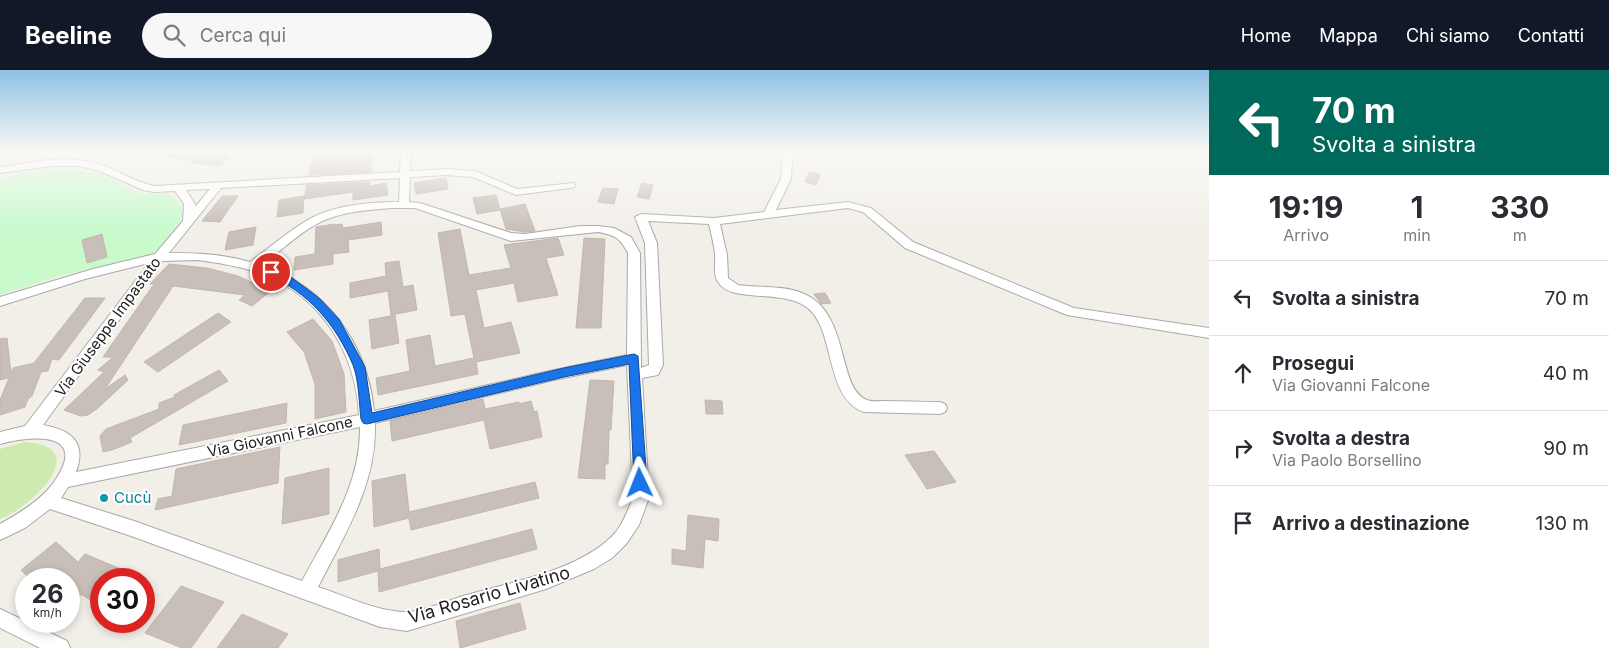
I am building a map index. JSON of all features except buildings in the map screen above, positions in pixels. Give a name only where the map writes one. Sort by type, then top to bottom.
[{"type":"street","points":[[120,177],[140,188],[179,189],[387,177]]},
{"type":"street","points":[[253,266],[311,222],[337,212],[404,204],[404,177]]},
{"type":"street","points":[[482,177],[516,192],[570,185]]},
{"type":"street","points":[[768,215],[786,177]]},
{"type":"street","name":"Via Giuseppe Impastato","points":[[30,431],[159,258],[217,187]]},
{"type":"street","points":[[179,189],[188,198],[192,208],[187,224]]},
{"type":"street","name":"Via Rosario Livatino","points":[[48,501],[134,529],[380,618],[407,622],[566,575],[601,556],[621,539],[637,515],[641,498],[635,366],[634,253],[632,245],[626,237],[616,232],[584,229],[511,237],[416,205],[404,204]]},
{"type":"street","points":[[940,408],[864,406],[855,400],[845,381],[829,328],[823,315],[800,296],[748,292],[735,289],[726,284],[722,279],[721,255],[714,221],[848,205],[867,210],[909,245],[1072,312],[1209,333]]},
{"type":"street","name":"Via Giovanni Falcone","points":[[65,481],[102,475],[367,419],[554,375],[635,366],[653,371],[656,365],[651,243],[641,217],[714,221]]},
{"type":"street","points":[[0,302],[104,269],[159,258],[196,257],[253,266],[288,279],[316,300],[335,322],[359,367],[367,419],[367,450],[364,472],[352,503],[306,592]]},
{"type":"street","points":[[0,438],[30,431],[46,431],[59,435],[68,442],[72,453],[71,466],[65,481],[48,501],[34,513],[0,532]]},
{"type":"street","points":[[0,618],[60,648]]},
{"type":"green space","points":[[7,177],[110,177],[140,194],[167,193],[178,202],[184,213],[180,221],[153,254],[55,277],[0,295],[0,179]]},
{"type":"green space","points":[[24,442],[45,446],[55,454],[56,465],[51,477],[41,490],[28,502],[0,519],[0,449]]},
{"type":"place","name":"Cucù","points":[[104,498]]},
{"type":"route","points":[[271,272],[288,279],[316,300],[335,322],[359,367],[367,419],[634,358],[640,483]]}]
